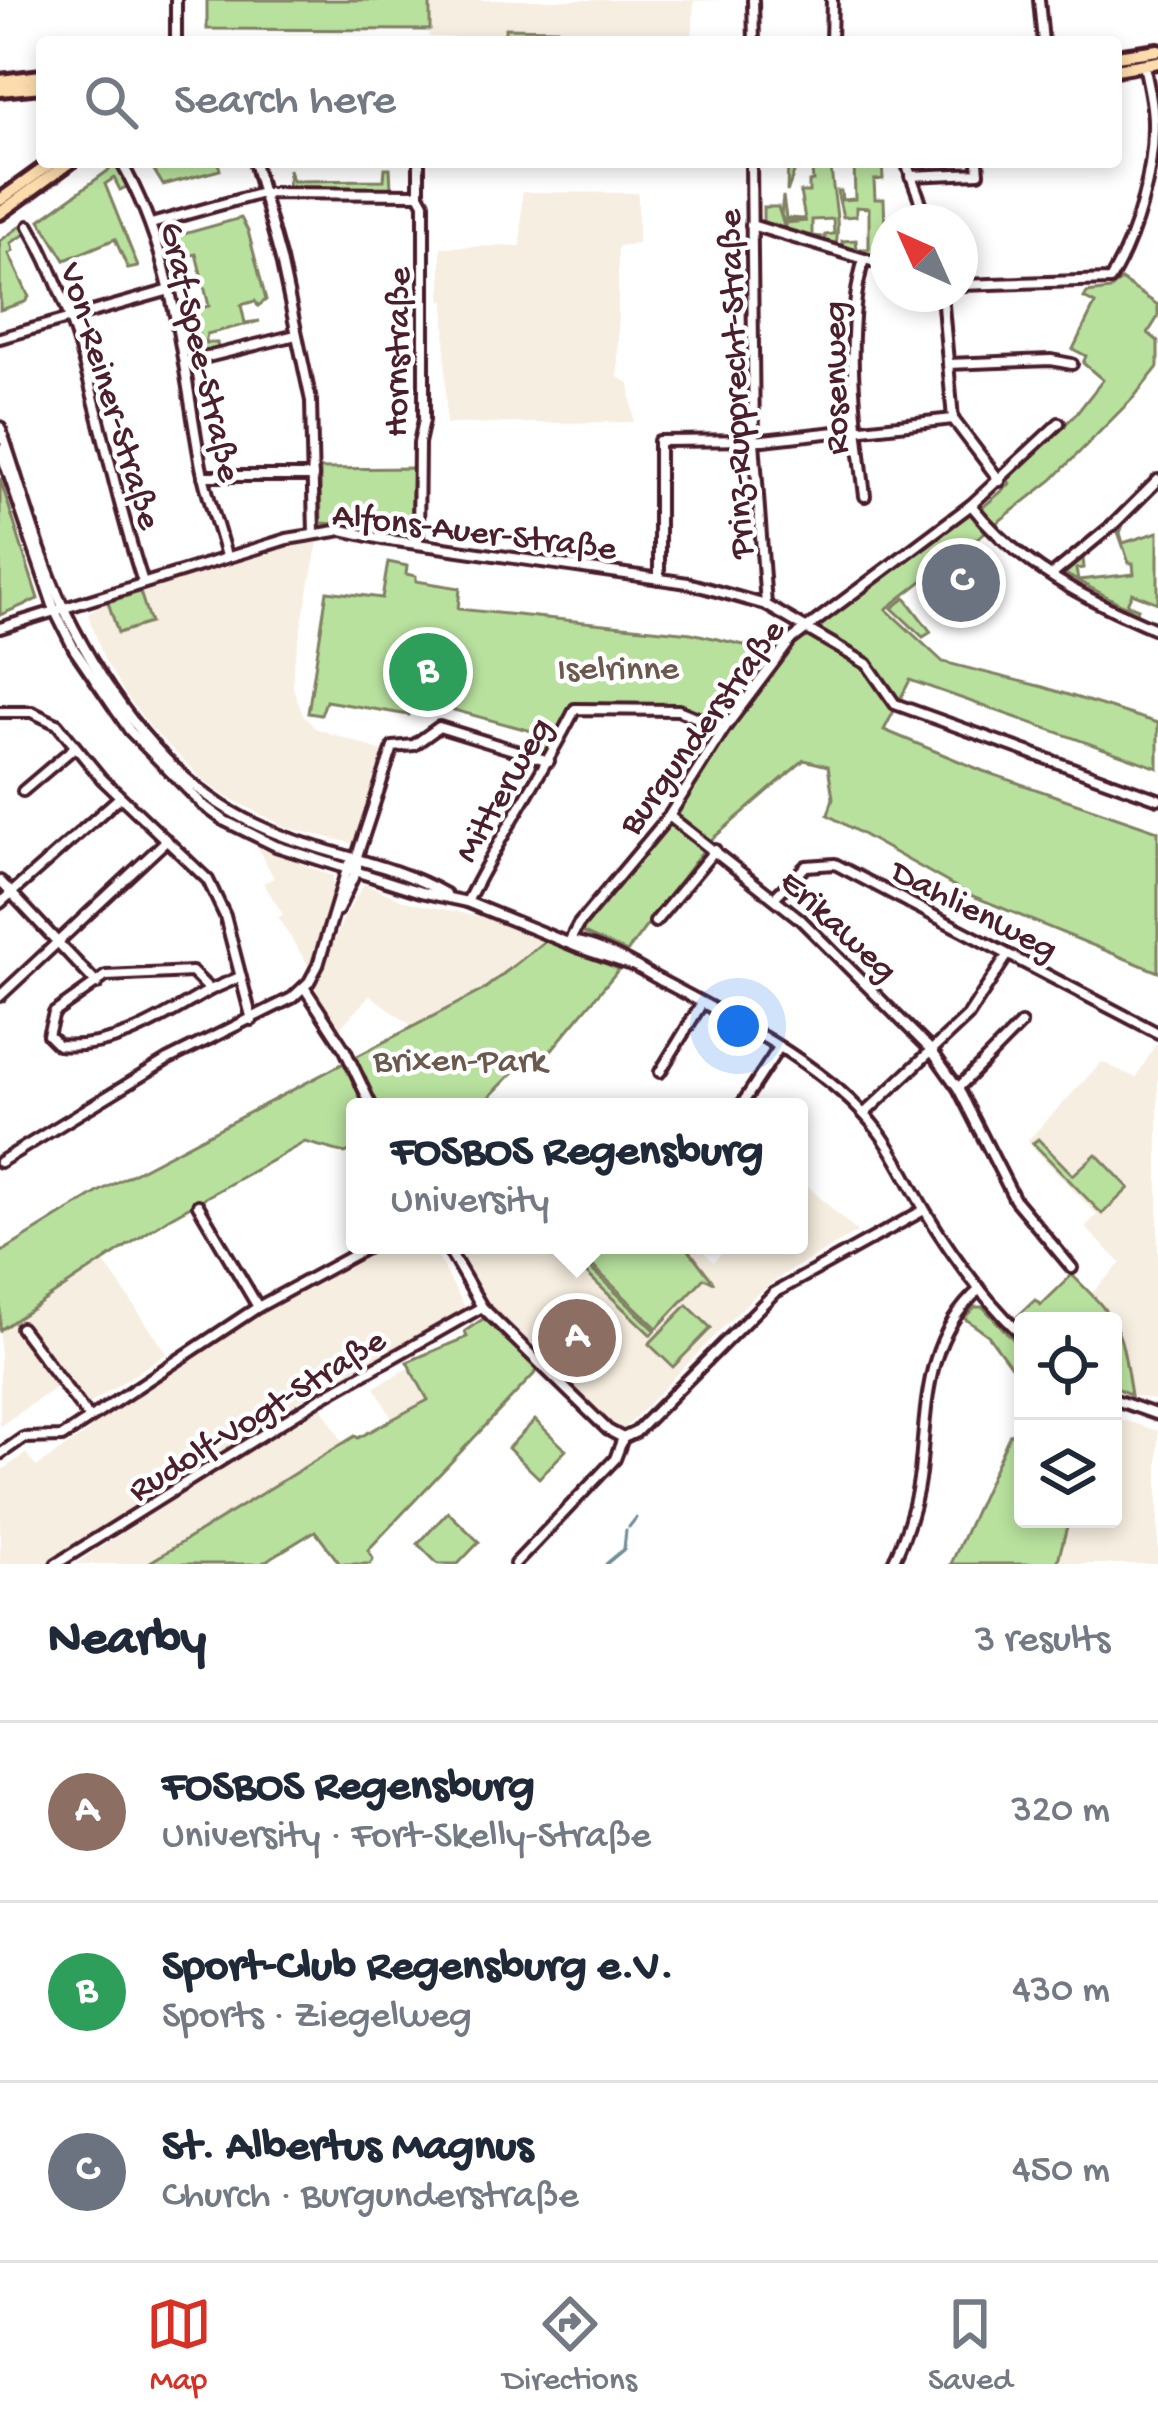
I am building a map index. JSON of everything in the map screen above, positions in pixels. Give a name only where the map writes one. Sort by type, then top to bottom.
[{"type":"main road","points":[[1122,55],[1158,50]]},
{"type":"main road","points":[[1122,69],[1158,62]]},
{"type":"main road","points":[[0,80],[36,77]]},
{"type":"main road","points":[[0,90],[36,87]]},
{"type":"main road","points":[[0,200],[45,168]]},
{"type":"main road","points":[[0,213],[62,168]]},
{"type":"street","points":[[176,0],[176,36]]},
{"type":"street","points":[[752,0],[754,36]]},
{"type":"street","points":[[832,0],[832,36]]},
{"type":"street","points":[[1040,0],[1043,36]]},
{"type":"street","points":[[978,285],[1106,283],[1114,275],[1136,218],[1150,160],[1154,121],[1144,65]]},
{"type":"street","name":"Graf-Spee-Straße","points":[[124,168],[151,224],[170,290],[187,362],[203,476],[226,556]]},
{"type":"street","points":[[256,168],[313,413],[314,534]]},
{"type":"street","name":"Hornstraße","points":[[418,544],[419,443],[424,420],[424,199],[419,194],[419,168]]},
{"type":"street","name":"Prinz-Rupprecht-Straße","points":[[752,168],[754,441],[766,604]]},
{"type":"street","points":[[908,168],[921,204]]},
{"type":"street","points":[[910,176],[979,172],[979,168]]},
{"type":"street","points":[[151,224],[262,193],[419,194]]},
{"type":"street","points":[[752,225],[870,261]]},
{"type":"street","name":"Von-Reiner-Straße","points":[[29,226],[70,318],[143,582]]},
{"type":"street","name":"Rosenweg","points":[[864,259],[855,303],[856,430],[865,496]]},
{"type":"street","points":[[0,338],[170,290]]},
{"type":"street","points":[[944,312],[953,419],[1000,481]]},
{"type":"street","points":[[187,362],[297,335]]},
{"type":"street","points":[[948,364],[1052,360],[1072,364]]},
{"type":"street","points":[[659,579],[659,441],[754,441],[953,419]]},
{"type":"street","name":"Burgunderstraße","points":[[569,942],[669,816],[724,729],[805,626],[971,505],[1059,423]]},
{"type":"street","points":[[0,427],[59,609],[116,697],[186,777],[258,826],[423,880],[453,898]]},
{"type":"street","points":[[0,449],[59,609],[109,704],[182,787],[253,837],[421,892],[467,902],[569,942],[597,948],[702,1003],[827,1080],[864,1114],[890,1147],[924,1210],[980,1289],[1014,1326]]},
{"type":"street","points":[[203,476],[313,476]]},
{"type":"street","points":[[1052,576],[1158,480]]},
{"type":"street","points":[[971,505],[1010,548],[1052,576],[1158,630]]},
{"type":"street","name":"Alfons-Auer-Straße","points":[[0,628],[226,556],[343,530],[659,579],[766,604],[866,664],[895,704],[1158,799]]},
{"type":"street","name":"Mitterweg","points":[[467,902],[575,709],[678,710],[724,729]]},
{"type":"street","points":[[0,712],[32,712],[49,718],[213,889],[225,916],[252,1020]]},
{"type":"street","points":[[0,1162],[167,1060],[284,1005],[304,987],[320,960],[393,747],[414,745],[439,727],[549,760]]},
{"type":"street","points":[[23,790],[75,747]]},
{"type":"street","points":[[0,903],[120,797]]},
{"type":"street","name":"Erikaweg","points":[[669,816],[775,897],[932,1050],[958,1088],[1004,1184],[1072,1268]]},
{"type":"street","points":[[0,996],[167,840]]},
{"type":"street","points":[[655,922],[715,850]]},
{"type":"street","name":"Dahlienweg","points":[[775,897],[806,866],[835,864],[1158,1033]]},
{"type":"street","points":[[0,881],[97,984]]},
{"type":"street","points":[[864,1114],[979,1002],[1007,956]]},
{"type":"street","points":[[210,990],[192,973],[106,976],[54,1012],[47,1027],[51,1041],[68,1046],[111,1042],[240,977]]},
{"type":"street","points":[[304,987],[345,1050],[368,1098]]},
{"type":"street","points":[[660,1072],[702,1003]]},
{"type":"street","points":[[958,1088],[1021,1024]]},
{"type":"street","points":[[746,1098],[778,1049]]},
{"type":"street","points":[[198,1205],[258,1307]]},
{"type":"street","points":[[515,1564],[615,1459],[623,1438],[636,1432],[774,1293],[924,1210]]},
{"type":"street","points":[[0,1454],[23,1438],[62,1437],[258,1307],[355,1254]]},
{"type":"street","points":[[451,1254],[482,1306],[608,1430],[623,1438]]},
{"type":"street","points":[[892,1564],[919,1479],[931,1371],[949,1330],[980,1289]]},
{"type":"street","name":"Rudolf-Vogt-Straße","points":[[56,1564],[321,1398],[482,1306]]},
{"type":"street","points":[[21,1328],[89,1418]]},
{"type":"street","points":[[1122,1402],[1158,1415]]},
{"type":"shaded area","points":[[430,0],[729,0],[694,1],[692,36],[429,36]]},
{"type":"shaded area","points":[[522,192],[638,193],[638,244],[618,246],[618,377],[629,383],[634,422],[446,424],[441,247],[521,246]]},
{"type":"shaded area","points":[[319,536],[293,688],[303,715],[315,728],[385,752],[355,844],[288,828],[225,796],[200,777],[125,694],[104,659],[88,614],[108,599]]},
{"type":"shaded area","points":[[257,847],[333,876],[332,904],[309,966],[278,918],[283,914],[263,883],[274,878]]},
{"type":"shaded area","points":[[364,884],[408,902],[492,919],[546,940],[483,990],[415,1028],[370,995],[340,1028],[320,1001],[315,985]]},
{"type":"shaded area","points":[[1158,1046],[1158,1401],[1131,1395],[1122,1312],[1109,1312],[1091,1294],[1121,1263],[1085,1227],[1097,1215],[1027,1141],[1102,1062],[1136,1078]]},
{"type":"shaded area","points":[[808,1186],[857,1232],[752,1298],[621,1432],[492,1312],[456,1256],[706,1254],[713,1262],[721,1254],[808,1254]]},
{"type":"shaded area","points":[[358,1254],[436,1254],[466,1309],[311,1393],[159,1496],[47,1564],[0,1564],[0,1472],[26,1453],[36,1467],[89,1431],[86,1424],[260,1307]]},
{"type":"shaded area","points":[[103,1261],[167,1353],[86,1406],[59,1385],[0,1426],[0,1330]]},
{"type":"shaded area","points":[[408,1368],[426,1401],[392,1419],[375,1387]]},
{"type":"shaded area","points":[[320,1403],[343,1443],[147,1564],[75,1564]]},
{"type":"shaded area","points":[[1122,1420],[1158,1431],[1158,1564],[1057,1564],[1067,1528],[1122,1528]]},
{"type":"green space","points":[[207,0],[430,0],[430,30],[207,29]]},
{"type":"green space","points":[[505,28],[557,29],[557,36],[505,36]]},
{"type":"green space","points":[[118,168],[128,186],[120,190],[114,178],[105,184],[138,267],[128,269],[115,239],[65,260],[40,220]]},
{"type":"green space","points":[[153,168],[220,168],[220,170],[163,185]]},
{"type":"green space","points":[[385,168],[390,168],[391,188],[292,189],[288,185],[289,169],[292,181],[384,180]]},
{"type":"green space","points":[[788,168],[832,168],[836,245],[825,241],[825,235],[834,234],[833,219],[812,220],[812,236],[821,237],[818,241],[763,226],[763,207],[778,207],[785,229],[785,223],[807,221],[784,221],[781,215],[783,196],[786,218],[805,219],[800,192],[809,192],[812,170],[795,170],[787,192]]},
{"type":"green space","points":[[854,168],[882,168],[883,179],[874,180],[875,199],[884,199],[884,204],[870,204],[870,256],[842,248],[842,241],[856,240],[857,249],[869,249],[869,208],[856,207],[856,216],[843,217],[837,191],[842,200],[855,199]]},
{"type":"green space","points":[[241,218],[266,300],[258,306],[255,301],[241,305],[245,323],[260,321],[207,334],[205,343],[217,343],[218,349],[189,356],[187,348],[200,344],[193,310],[209,306],[196,254],[179,258],[173,237]]},
{"type":"green space","points":[[22,225],[27,233],[11,243],[9,254],[29,297],[0,310],[0,241]]},
{"type":"green space","points":[[1121,280],[1158,305],[1158,317],[1148,333],[1158,341],[1158,367],[1052,480],[886,609],[943,662],[1158,723],[1158,768],[910,680],[884,730],[983,771],[1158,831],[1158,972],[970,895],[828,815],[833,798],[828,766],[804,760],[711,840],[627,952],[581,932],[668,826],[747,703],[793,643],[965,515],[982,508],[1077,413],[1103,380],[1083,363],[1086,356],[1073,349],[1095,304],[1084,298],[1087,293],[1110,290]]},
{"type":"green space","points":[[413,468],[411,528],[321,523],[320,469]]},
{"type":"green space","points":[[0,478],[38,599],[0,615]]},
{"type":"green space","points":[[1124,522],[1123,543],[1158,532],[1158,603],[1132,593],[1127,604],[1136,612],[1065,574],[1083,558],[1084,568],[1076,569],[1078,580],[1134,574],[1117,529]]},
{"type":"green space","name":"Iselrinne","points":[[388,562],[407,566],[406,574],[416,576],[416,581],[460,588],[458,609],[691,633],[748,646],[769,657],[723,724],[680,706],[572,704],[547,752],[534,751],[535,732],[417,700],[409,715],[326,701],[321,715],[308,713],[327,591],[382,598]]},
{"type":"green space","points":[[140,592],[150,623],[118,633],[108,602]]},
{"type":"green space","points":[[905,598],[931,632],[923,637],[892,608]]},
{"type":"green space","name":"Brixen-Park","points":[[546,940],[619,969],[548,1054],[514,1072],[488,1098],[346,1098],[346,1153],[305,1142],[169,1218],[0,1330],[0,1253],[100,1191],[483,990]]},
{"type":"green space","points":[[1038,1139],[1073,1175],[1096,1154],[1129,1188],[1102,1214],[1033,1143]]},
{"type":"green space","points":[[566,1254],[575,1254],[655,1330],[651,1335]]},
{"type":"green space","points":[[692,1254],[714,1283],[704,1278],[657,1328],[583,1257]]},
{"type":"green space","points":[[1072,1275],[1106,1312],[1022,1312],[1035,1300],[1041,1305]]},
{"type":"green space","points":[[687,1305],[711,1328],[673,1367],[649,1344]]},
{"type":"green space","points":[[975,1307],[983,1307],[1014,1340],[1014,1371],[988,1335],[964,1318]]},
{"type":"green space","points":[[486,1317],[538,1370],[368,1550],[373,1559],[370,1564],[340,1564],[315,1531],[261,1564],[147,1564],[355,1436],[428,1400],[407,1362],[467,1337],[465,1331]]},
{"type":"green space","points":[[1122,1346],[1131,1395],[1122,1390]]},
{"type":"green space","points":[[535,1420],[566,1450],[539,1478],[508,1448]]},
{"type":"green space","points":[[1014,1432],[1014,1528],[1067,1528],[1057,1564],[951,1564]]},
{"type":"green space","points":[[448,1512],[479,1542],[458,1564],[438,1564],[418,1544]]},
{"type":"waterway","points":[[629,1527],[636,1518]]},
{"type":"waterway","points":[[606,1564],[624,1549],[626,1530]]},
{"type":"place","name":"St. Albertus Magnus","points":[[961,583]]},
{"type":"place","name":"Sport-Club Regensburg e.V.","points":[[428,672]]},
{"type":"place","name":"FOSBOS Regensburg","points":[[577,1338]]}]
